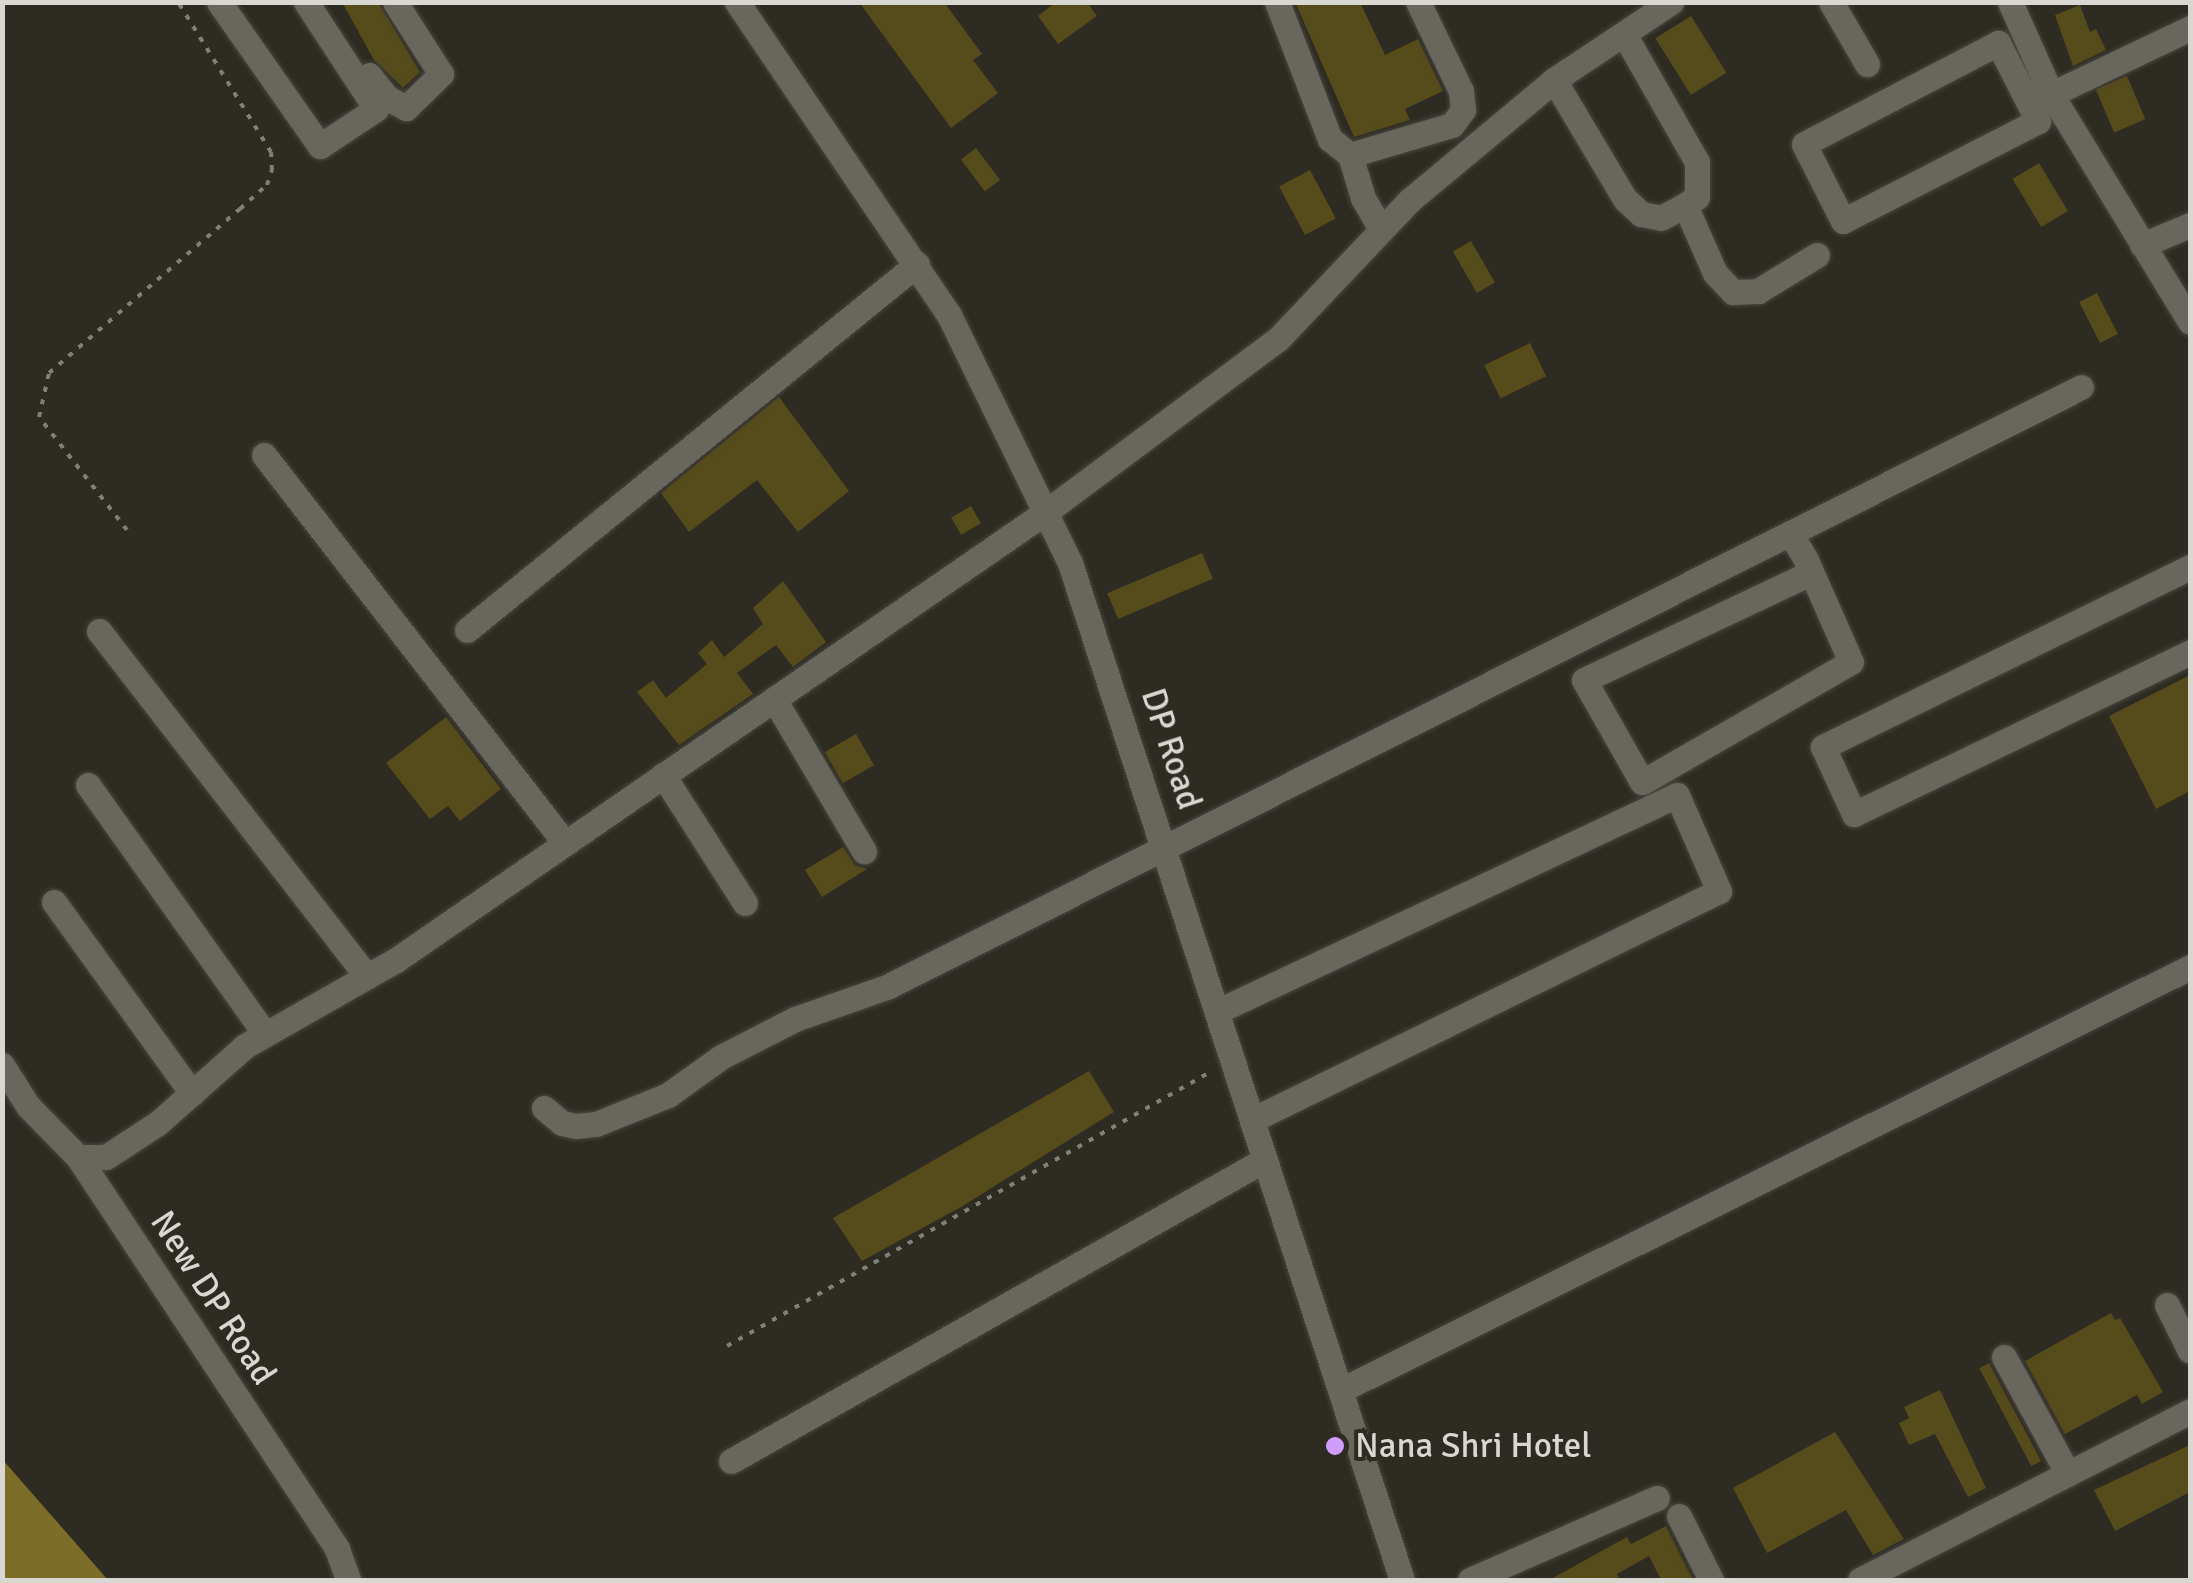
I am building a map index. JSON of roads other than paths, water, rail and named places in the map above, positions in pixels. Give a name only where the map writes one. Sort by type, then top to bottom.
[{"type":"street","points":[[219,2],[320,146],[376,109],[306,2]]},
{"type":"street","points":[[318,2],[363,72],[374,78],[386,97],[406,108],[442,74],[395,2]]},
{"type":"street","name":"DP Road","points":[[737,2],[949,314],[1047,512],[1103,654],[1402,1580]]},
{"type":"street","points":[[1276,2],[1330,140],[1350,155],[1363,198],[1380,228]]},
{"type":"street","points":[[1350,155],[1452,125],[1463,110],[1461,91],[1418,2]]},
{"type":"street","points":[[78,1158],[106,1157],[158,1123],[265,1034],[368,976],[1047,512],[1278,339],[1380,228],[1554,80],[1671,2]]},
{"type":"street","points":[[1831,2],[1867,64]]},
{"type":"street","points":[[2010,2],[2040,99],[2038,121],[1843,221],[1804,144],[1998,42],[2040,99],[2142,245],[2190,322]]},
{"type":"street","points":[[2040,99],[2190,28]]},
{"type":"street","points":[[1554,80],[1626,199],[1641,214],[1660,218],[1685,205],[1697,196],[1697,162],[1624,34]]},
{"type":"street","points":[[1685,205],[1715,273],[1733,292],[1758,291],[1816,255]]},
{"type":"street","points":[[2142,245],[2190,224]]},
{"type":"street","points":[[468,630],[924,274]]},
{"type":"street","points":[[544,1108],[562,1123],[576,1126],[668,1095],[721,1057],[767,1033],[889,986],[2081,387]]},
{"type":"street","points":[[264,455],[565,844]]},
{"type":"street","points":[[1790,533],[1810,573],[1851,662],[1642,782],[1584,680],[1810,573]]},
{"type":"street","points":[[2190,567],[1823,747],[1854,814],[2190,652]]},
{"type":"street","points":[[99,631],[368,976]]},
{"type":"street","points":[[774,699],[864,850]]},
{"type":"street","points":[[664,776],[745,903]]},
{"type":"street","points":[[88,785],[265,1034]]},
{"type":"street","points":[[1218,1011],[1677,795],[1719,891],[1254,1119]]},
{"type":"street","points":[[54,902],[192,1093]]},
{"type":"street","points":[[1341,1390],[2190,967]]},
{"type":"street","name":"New DP Road","points":[[2,1065],[28,1106],[78,1158],[336,1549],[348,1580]]},
{"type":"street","points":[[731,1461],[1264,1160]]},
{"type":"street","points":[[2168,1306],[2190,1350]]},
{"type":"street","points":[[2004,1357],[2068,1474]]},
{"type":"street","points":[[1860,1580],[2190,1411]]},
{"type":"street","points":[[1470,1580],[1657,1498]]},
{"type":"street","points":[[1678,1516],[1711,1580]]},
{"type":"place","name":"Nana Shri Hotel","points":[[1335,1446]]}]
